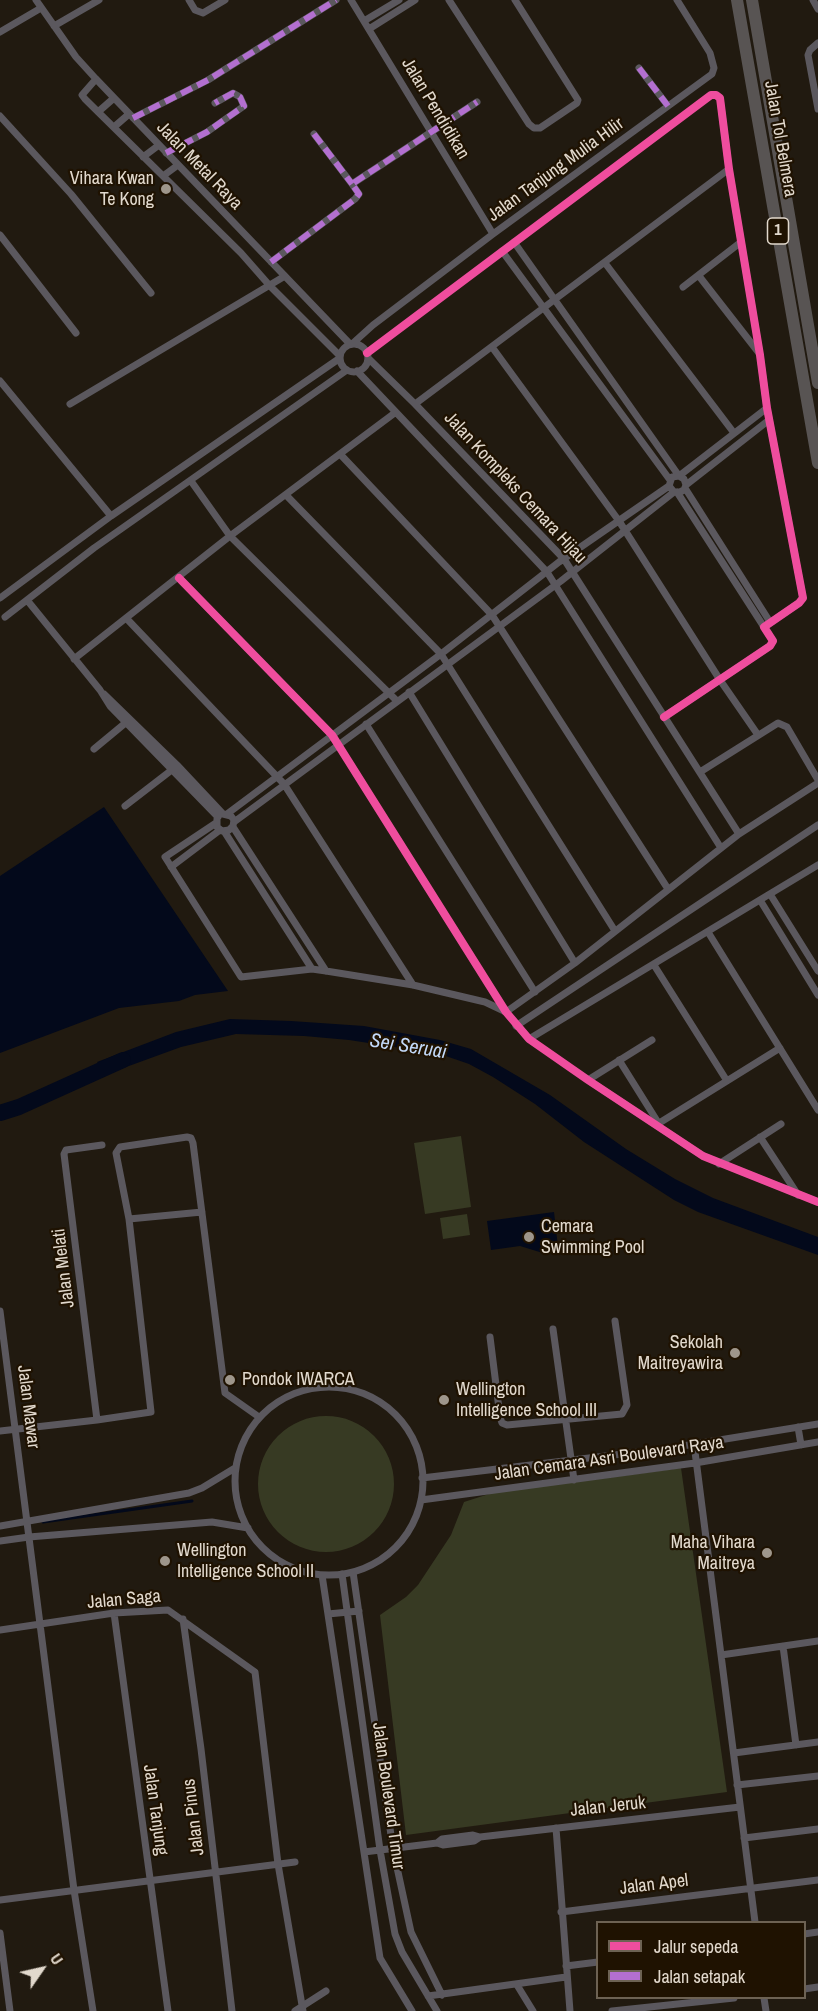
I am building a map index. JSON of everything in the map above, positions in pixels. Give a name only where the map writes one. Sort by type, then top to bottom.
[{"type":"highway","name":"Jalan Tol Belmera","points":[[737,0],[818,463]]},
{"type":"highway","name":"1","points":[[752,0],[818,383]]},
{"type":"street","name":"Jalan Metal Raya","points":[[36,0],[96,79],[271,262],[278,281],[351,344]]},
{"type":"street","points":[[54,26],[99,0]]},
{"type":"street","points":[[189,0],[195,10],[203,13],[225,0]]},
{"type":"street","points":[[114,127],[131,116],[208,80],[336,0]]},
{"type":"street","name":"Jalan Pendidikan","points":[[351,0],[493,234]]},
{"type":"street","points":[[364,21],[399,0]]},
{"type":"street","points":[[369,29],[415,0]]},
{"type":"street","points":[[449,0],[529,124],[534,128],[540,128],[577,104],[578,100],[515,0]]},
{"type":"street","name":"Jalan Tanjung Mulia Hilir","points":[[351,344],[493,234],[712,74],[714,68],[710,53],[677,0]]},
{"type":"street","points":[[813,0],[818,9]]},
{"type":"street","points":[[0,32],[41,8]]},
{"type":"street","points":[[818,43],[808,55],[818,109]]},
{"type":"street","points":[[639,69],[668,106]]},
{"type":"street","points":[[96,79],[82,95],[216,228],[278,281],[340,356],[343,367],[357,371],[365,367],[368,356],[502,251],[711,95],[716,94],[720,99],[769,420],[803,598],[767,624]]},
{"type":"street","points":[[166,153],[207,132],[244,106],[240,97],[233,93],[214,103]]},
{"type":"street","points":[[98,112],[114,98]]},
{"type":"street","points":[[352,184],[477,102]]},
{"type":"street","points":[[0,116],[71,194],[151,293]]},
{"type":"street","points":[[271,262],[359,194],[314,134]]},
{"type":"street","points":[[143,157],[159,145]]},
{"type":"street","points":[[163,176],[178,165]]},
{"type":"street","points":[[416,404],[729,169]]},
{"type":"street","points":[[216,228],[229,219]]},
{"type":"street","points":[[0,235],[76,333]]},
{"type":"street","points":[[514,242],[679,476],[684,479],[767,624],[772,639],[772,644],[664,717]]},
{"type":"street","points":[[683,287],[741,242]]},
{"type":"street","points":[[502,251],[673,488],[767,624]]},
{"type":"street","points":[[605,263],[734,433]]},
{"type":"street","points":[[699,276],[760,355]]},
{"type":"street","points":[[70,404],[278,281]]},
{"type":"street","points":[[0,598],[111,516],[340,356],[351,344],[361,346],[368,356]]},
{"type":"street","points":[[492,347],[619,521],[720,680],[758,735]]},
{"type":"street","name":"Jalan Kompleks Cemara Hijau","points":[[368,356],[562,560],[739,834]]},
{"type":"street","points":[[5,617],[94,548],[347,370]]},
{"type":"street","name":"Jalan Kompleks Cemara Hijau","points":[[357,371],[549,571],[721,848]]},
{"type":"street","points":[[0,381],[111,516]]},
{"type":"street","points":[[233,825],[284,784],[558,583],[625,530],[673,488],[679,476],[767,408]]},
{"type":"street","points":[[74,659],[230,536],[396,412]]},
{"type":"street","points":[[171,867],[221,821],[562,560],[673,488],[686,486],[769,420]]},
{"type":"street","points":[[340,454],[492,615],[668,889]]},
{"type":"street","points":[[191,481],[230,536],[397,701]]},
{"type":"street","points":[[286,495],[441,654],[615,931]]},
{"type":"street","points":[[179,578],[332,735],[506,1012],[529,1039],[703,1156],[818,1202]]},
{"type":"street","points":[[27,600],[100,690],[114,702],[171,771],[221,821],[233,825]]},
{"type":"street","points":[[127,619],[284,784],[413,985]]},
{"type":"street","points":[[409,692],[575,963]]},
{"type":"street","points":[[94,749],[128,721]]},
{"type":"street","points":[[128,721],[177,765],[221,821],[312,969]]},
{"type":"street","points":[[366,724],[535,992]]},
{"type":"street","points":[[506,1012],[575,963],[739,834],[818,782],[784,724],[774,725],[700,772]]},
{"type":"street","points":[[125,806],[177,765]]},
{"type":"street","points":[[326,971],[233,825],[231,816],[166,856],[241,977],[312,969],[413,985],[485,1002],[506,1012]]},
{"type":"street","points":[[516,1026],[818,825]]},
{"type":"street","points":[[529,1039],[818,865]]},
{"type":"street","points":[[770,894],[818,971]]},
{"type":"street","points":[[760,900],[818,995]]},
{"type":"street","points":[[708,932],[818,1110]]},
{"type":"street","points":[[654,965],[727,1081]]},
{"type":"street","points":[[588,1080],[652,1040]]},
{"type":"street","points":[[658,1125],[780,1048]]},
{"type":"street","points":[[620,1060],[658,1125]]},
{"type":"street","points":[[719,1164],[781,1124]]},
{"type":"street","points":[[0,1431],[97,1420],[151,1411],[129,1219],[116,1153],[118,1148],[187,1137],[191,1138],[193,1143],[225,1393],[259,1417]]},
{"type":"street","points":[[760,1137],[798,1195]]},
{"type":"street","name":"Jalan Melati","points":[[97,1420],[64,1154],[66,1150],[102,1144]]},
{"type":"street","points":[[129,1219],[202,1212]]},
{"type":"street","name":"Jalan Mawar","points":[[0,1311],[74,1890],[93,2011]]},
{"type":"street","points":[[489,1337],[502,1423],[507,1425],[622,1414],[626,1410],[615,1321]]},
{"type":"street","points":[[553,1329],[574,1480]]},
{"type":"street","points":[[328,1386],[342,1388],[361,1393],[380,1402],[401,1421],[416,1448],[422,1478],[421,1500],[414,1520],[397,1545],[372,1564],[353,1572],[322,1575],[293,1568],[267,1552],[248,1528],[239,1509],[235,1489],[235,1468],[243,1440],[259,1417],[277,1402],[301,1390],[328,1386]]},
{"type":"street","name":"Jalan Cemara Asri Boulevard Raya","points":[[422,1478],[571,1461],[818,1424]]},
{"type":"street","points":[[798,1427],[801,1445]]},
{"type":"street","name":"Jalan Cemara Asri Boulevard Raya","points":[[421,1500],[695,1463],[818,1442]]},
{"type":"street","points":[[694,1444],[756,1921]]},
{"type":"street","points":[[0,1526],[189,1493],[202,1488],[235,1468]]},
{"type":"street","points":[[0,1541],[212,1522],[248,1528]]},
{"type":"street","name":"Jalan Boulevard Timur","points":[[353,1572],[393,1849],[411,1932],[442,1995]]},
{"type":"street","name":"Jalan Boulevard Timur","points":[[342,1574],[380,1850],[398,1944],[437,2011]]},
{"type":"street","name":"Jalan Boulevard Timur","points":[[322,1575],[380,1958],[412,2011]]},
{"type":"street","name":"Jalan Saga","points":[[0,1630],[114,1613],[161,1609],[172,1611],[223,1651],[253,1670],[256,1678],[278,1864]]},
{"type":"street","points":[[328,1614],[358,1611]]},
{"type":"street","name":"Jalan Tanjung","points":[[114,1613],[168,2011]]},
{"type":"street","name":"Jalan Pinus","points":[[183,1619],[232,2011]]},
{"type":"street","points":[[721,1655],[818,1641]]},
{"type":"street","points":[[783,1646],[795,1745]]},
{"type":"street","points":[[734,1753],[818,1742]]},
{"type":"street","points":[[737,1785],[818,1776]]},
{"type":"street","name":"Jalan Jeruk","points":[[364,1852],[437,1843],[442,1839],[473,1835],[480,1837],[740,1807]]},
{"type":"street","points":[[556,1828],[570,2011]]},
{"type":"street","points":[[744,1838],[818,1828]]},
{"type":"street","points":[[0,1900],[295,1862]]},
{"type":"street","points":[[278,1864],[300,2010],[326,1991]]},
{"type":"street","name":"Jalan Apel","points":[[561,1912],[818,1880]]},
{"type":"street","points":[[0,1933],[10,2011]]},
{"type":"street","points":[[566,1966],[596,1962]]},
{"type":"street","points":[[429,1996],[566,1977]]},
{"type":"street","points":[[517,1985],[533,2011]]},
{"type":"street","points":[[612,2011],[725,1999]]},
{"type":"green space","points":[[461,1136],[471,1207],[425,1214],[414,1143]]},
{"type":"green space","points":[[467,1214],[470,1235],[443,1239],[440,1218]]},
{"type":"green space","points":[[326,1416],[352,1421],[364,1427],[374,1436],[383,1446],[389,1458],[394,1484],[389,1510],[383,1522],[374,1532],[364,1541],[352,1547],[326,1552],[300,1547],[288,1541],[278,1532],[269,1522],[263,1510],[258,1484],[263,1458],[269,1446],[278,1436],[288,1427],[300,1421]]},
{"type":"green space","points":[[681,1468],[727,1792],[406,1835],[380,1615],[406,1597],[418,1585],[451,1535],[464,1502],[492,1493]]},
{"type":"water","points":[[104,807],[228,991],[195,995],[179,1001],[119,1008],[0,1053],[0,876]]},
{"type":"water","points":[[230,1019],[364,1026],[440,1040],[471,1049],[550,1095],[626,1149],[675,1179],[713,1198],[818,1237],[818,1255],[698,1212],[674,1200],[584,1142],[535,1104],[493,1077],[469,1064],[440,1054],[349,1040],[236,1034],[181,1047],[107,1074],[97,1062],[176,1032]]},
{"type":"water","points":[[554,1212],[558,1247],[546,1254],[520,1246],[491,1250],[487,1221]]},
{"type":"waterway","name":"Sei Seruai","points":[[0,1113],[19,1107],[123,1060]]},
{"type":"waterway","points":[[43,1522],[192,1501]]},
{"type":"marked path","points":[[133,118],[208,80],[336,0]]},
{"type":"marked path","points":[[639,68],[668,106]]},
{"type":"marked path","points":[[166,153],[207,132],[244,106],[240,97],[233,93],[215,103]]},
{"type":"marked path","points":[[271,262],[355,199],[359,194],[352,184],[477,102]]},
{"type":"marked path","points":[[314,134],[352,184]]},
{"type":"cycle path","points":[[367,353],[711,95],[720,98],[767,408],[803,598],[764,627],[773,641],[770,646],[664,717]]},
{"type":"cycle path","points":[[179,578],[332,735],[506,1012],[529,1039],[703,1156],[818,1202]]},
{"type":"place","name":"Vihara Kwan Te Kong","points":[[166,189]]},
{"type":"place","name":"Cemara Swimming Pool","points":[[529,1237]]},
{"type":"place","name":"Sekolah Maitreyawira","points":[[735,1353]]},
{"type":"place","name":"Pondok IWARCA","points":[[230,1380]]},
{"type":"place","name":"Wellington Intelligence School III","points":[[444,1400]]},
{"type":"place","name":"Maha Vihara Maitreya","points":[[767,1553]]},
{"type":"place","name":"Wellington Intelligence School II","points":[[165,1561]]}]
